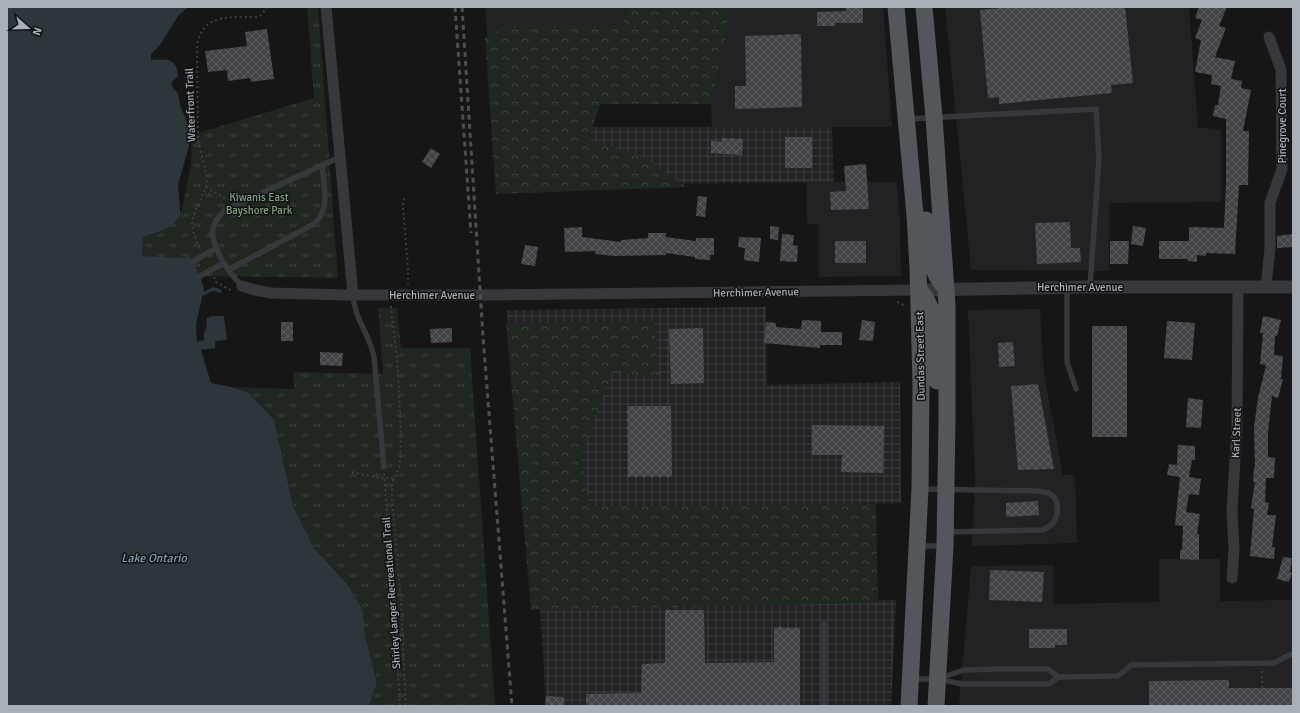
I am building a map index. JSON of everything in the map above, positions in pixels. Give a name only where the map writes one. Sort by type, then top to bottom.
[{"type":"main road","name":"Dundas Street East","points":[[896,7],[916,230],[921,392],[920,489],[909,706]]},
{"type":"main road","points":[[924,7],[934,117],[946,289],[946,539],[936,706]]},
{"type":"main road","points":[[912,176],[921,191],[923,200],[932,267],[936,277],[946,289]]},
{"type":"main road","points":[[918,290],[926,297],[930,306],[933,325],[937,390],[947,420]]},
{"type":"street","points":[[326,7],[353,295]]},
{"type":"street","name":"Pinegrove Court","points":[[1266,287],[1270,248],[1270,203],[1282,169],[1282,70],[1269,37]]},
{"type":"street","name":"Herchimer Avenue","points":[[242,286],[271,293],[353,295],[497,295],[1067,287],[1293,287]]},
{"type":"street","name":"Karl Street","points":[[1232,578],[1234,549],[1232,510],[1237,424],[1238,287]]},
{"type":"lane","points":[[907,119],[1096,109],[1099,158],[1090,287]]},
{"type":"lane","points":[[192,262],[216,248],[213,243],[212,233],[214,224],[218,216],[225,210],[340,157]]},
{"type":"lane","points":[[228,270],[314,224],[320,218],[324,211],[325,202],[322,166]]},
{"type":"lane","name":"Herchimer Avenue","points":[[216,248],[228,270],[242,286]]},
{"type":"lane","points":[[200,276],[224,262]]},
{"type":"lane","points":[[1067,287],[1067,362],[1076,389]]},
{"type":"lane","points":[[353,295],[353,305],[370,341],[374,357],[384,467]]},
{"type":"lane","points":[[917,546],[946,539],[1043,530],[1051,526],[1057,515],[1056,502],[1053,496],[1048,492],[920,489]]},
{"type":"lane","points":[[824,624],[824,706]]},
{"type":"lane","points":[[911,679],[938,679],[962,684],[1049,684],[1058,677],[1118,676],[1130,665],[1274,664],[1293,653]]},
{"type":"lane","points":[[938,679],[964,670],[991,669],[1048,669],[1058,677]]},
{"type":"path","name":"Waterfront Trail","points":[[200,249],[193,231],[192,221],[206,187],[207,177],[198,140],[198,37],[202,30],[217,19],[230,17],[254,17],[260,15],[266,7]]},
{"type":"path","points":[[206,187],[229,202],[238,204]]},
{"type":"path","points":[[404,198],[408,268],[407,295]]},
{"type":"path","name":"Shirley Langer Recreational Trail","points":[[391,304],[398,371],[401,436],[400,466],[393,478],[392,498],[401,603],[406,706]]},
{"type":"path","points":[[384,467],[400,706]]},
{"type":"path","points":[[352,472],[384,479],[393,478]]},
{"type":"path","points":[[1262,664],[1263,706]]},
{"type":"shaded area","points":[[485,7],[624,7],[627,35],[487,39]]},
{"type":"shaded area","points":[[706,7],[883,7],[892,127],[712,127]]},
{"type":"shaded area","points":[[945,7],[1189,7],[1198,127],[1221,130],[1221,202],[1109,203],[1109,271],[971,270]]},
{"type":"shaded area","points":[[494,127],[832,127],[834,182],[498,185]]},
{"type":"shaded area","points":[[806,182],[897,182],[900,222],[901,276],[819,277],[819,224],[807,224]]},
{"type":"shaded area","points":[[766,307],[767,385],[900,382],[901,503],[522,510],[507,310]]},
{"type":"shaded area","points":[[1040,309],[1044,373],[1063,475],[1075,475],[1077,543],[972,546],[975,479],[968,310]]},
{"type":"shaded area","points":[[1159,559],[1220,559],[1220,601],[1293,600],[1293,706],[959,706],[971,566],[1053,565],[1053,604],[1159,602]]},
{"type":"shaded area","points":[[896,600],[891,706],[546,706],[540,605]]},
{"type":"green space","name":"Kiwanis East Bayshore Park","points":[[307,7],[318,7],[338,278],[200,276],[189,257],[142,256],[143,237],[159,232],[181,214],[191,164],[192,135],[314,98]]},
{"type":"green space","points":[[625,7],[727,7],[727,30],[711,104],[600,104],[589,139],[645,158],[687,187],[496,194],[485,38],[509,24],[623,26]]},
{"type":"green space","points":[[378,308],[397,308],[401,348],[470,348],[495,706],[369,706],[377,683],[365,636],[363,611],[348,585],[314,548],[293,506],[274,420],[249,393],[231,387],[294,389],[293,372],[383,374]]},
{"type":"green space","points":[[654,321],[659,380],[613,370],[581,457],[590,506],[876,504],[878,603],[531,610],[506,323]]},
{"type":"water","name":"Lake Ontario","points":[[7,7],[188,7],[178,16],[160,45],[151,54],[151,60],[166,60],[170,61],[176,66],[178,76],[171,83],[173,88],[178,93],[180,105],[192,135],[178,185],[181,214],[169,227],[143,237],[142,256],[185,258],[189,256],[200,276],[204,289],[196,324],[197,342],[204,340],[207,318],[212,316],[224,316],[227,339],[215,341],[215,348],[201,350],[211,383],[231,387],[249,393],[274,420],[293,506],[314,548],[348,585],[363,611],[365,636],[377,683],[369,706],[7,706]]},
{"type":"building","points":[[846,7],[863,7],[863,23],[835,23],[835,26],[817,26],[817,12],[846,11]]},
{"type":"building","points":[[1011,7],[1125,7],[1133,83],[1111,85],[1112,93],[999,104],[999,97],[988,98],[980,10]]},
{"type":"building","points":[[1199,7],[1227,7],[1219,26],[1226,28],[1215,57],[1235,61],[1231,79],[1242,81],[1241,88],[1251,90],[1243,131],[1249,131],[1248,185],[1239,185],[1235,254],[1206,253],[1206,256],[1197,255],[1197,262],[1188,261],[1188,259],[1159,259],[1159,241],[1189,241],[1189,227],[1224,228],[1226,185],[1226,119],[1213,116],[1215,105],[1218,105],[1221,86],[1211,84],[1212,75],[1195,72],[1201,40],[1195,38],[1202,20],[1195,18]]},
{"type":"building","points":[[267,29],[274,79],[251,82],[250,78],[228,81],[227,70],[208,72],[205,51],[247,46],[245,32]]},
{"type":"building","points":[[801,34],[802,107],[735,109],[735,86],[746,86],[745,36]]},
{"type":"building","points":[[785,137],[812,137],[812,168],[785,168]]},
{"type":"building","points":[[722,138],[743,139],[742,155],[711,153],[711,141],[722,142]]},
{"type":"building","points":[[431,148],[440,154],[431,168],[422,162]]},
{"type":"building","points":[[866,164],[869,209],[831,210],[830,192],[846,191],[844,166]]},
{"type":"building","points":[[698,196],[707,197],[705,217],[696,216]]},
{"type":"building","points":[[1070,222],[1071,248],[1080,248],[1081,262],[1037,264],[1035,223]]},
{"type":"building","points":[[770,226],[779,227],[778,240],[770,239]]},
{"type":"building","points":[[1133,226],[1146,228],[1143,246],[1131,244]]},
{"type":"building","points":[[582,227],[582,237],[621,242],[621,240],[648,238],[648,233],[666,233],[666,237],[696,241],[696,238],[714,238],[714,255],[710,255],[710,260],[695,259],[695,257],[666,253],[666,255],[614,256],[595,254],[596,251],[565,252],[564,228]]},
{"type":"building","points":[[782,234],[794,235],[793,245],[798,246],[797,262],[780,261]]},
{"type":"building","points":[[1293,234],[1293,247],[1277,248],[1277,236]]},
{"type":"building","points":[[739,237],[761,238],[759,262],[744,260],[745,248],[738,247]]},
{"type":"building","points":[[835,241],[866,241],[866,263],[835,263]]},
{"type":"building","points":[[1110,241],[1129,241],[1128,264],[1110,264]]},
{"type":"building","points":[[525,245],[538,247],[535,266],[521,264]]},
{"type":"building","points":[[1263,316],[1281,320],[1277,336],[1275,336],[1274,355],[1283,356],[1281,379],[1283,379],[1278,398],[1272,396],[1268,432],[1268,457],[1275,458],[1274,478],[1266,478],[1265,502],[1269,503],[1267,515],[1276,515],[1272,547],[1275,547],[1274,559],[1250,556],[1254,509],[1251,508],[1255,482],[1253,482],[1255,467],[1254,427],[1258,398],[1266,365],[1260,364],[1263,333],[1260,333]]},
{"type":"building","points":[[802,320],[821,321],[821,332],[842,332],[842,345],[820,345],[820,348],[764,343],[766,322],[776,323],[776,327],[801,329]]},
{"type":"building","points":[[862,320],[875,322],[873,341],[859,340]]},
{"type":"building","points":[[1167,321],[1195,323],[1192,360],[1164,358]]},
{"type":"building","points":[[281,322],[293,322],[293,341],[281,341]]},
{"type":"building","points":[[1092,326],[1127,326],[1127,437],[1092,437]]},
{"type":"building","points":[[452,328],[452,342],[431,343],[430,329]]},
{"type":"building","points":[[703,328],[704,383],[671,384],[669,329]]},
{"type":"building","points":[[1013,342],[1015,366],[999,367],[998,343]]},
{"type":"building","points":[[320,352],[343,353],[342,366],[320,365]]},
{"type":"building","points":[[1038,384],[1054,469],[1018,470],[1011,386]]},
{"type":"building","points":[[1188,398],[1203,400],[1201,428],[1186,427]]},
{"type":"building","points":[[627,406],[671,406],[672,477],[628,477]]},
{"type":"building","points":[[812,425],[884,426],[883,473],[841,472],[842,455],[812,455]]},
{"type":"building","points":[[1178,445],[1195,446],[1195,460],[1192,460],[1189,477],[1201,479],[1199,495],[1189,494],[1186,512],[1200,514],[1197,534],[1199,534],[1199,560],[1180,559],[1183,526],[1175,525],[1180,477],[1167,475],[1169,464],[1177,465]]},
{"type":"building","points":[[1038,501],[1039,515],[1006,517],[1006,503]]},
{"type":"building","points":[[1283,557],[1292,558],[1290,572],[1292,573],[1289,582],[1277,579]]},
{"type":"building","points":[[990,570],[1044,572],[1042,602],[989,600]]},
{"type":"building","points":[[665,610],[704,610],[705,663],[774,662],[774,627],[800,628],[800,706],[586,706],[586,694],[641,693],[642,664],[665,663]]},
{"type":"building","points":[[1029,629],[1067,629],[1067,645],[1055,645],[1055,648],[1029,648]]},
{"type":"building","points":[[1229,680],[1229,688],[1293,688],[1293,706],[1149,706],[1149,681]]},
{"type":"building","points":[[546,696],[564,697],[564,706],[545,706]]},
{"type":"waterway","points":[[203,294],[213,289],[220,291]]},
{"type":"railway","points":[[455,7],[471,233]]},
{"type":"railway","points":[[462,7],[483,337],[512,706]]}]
